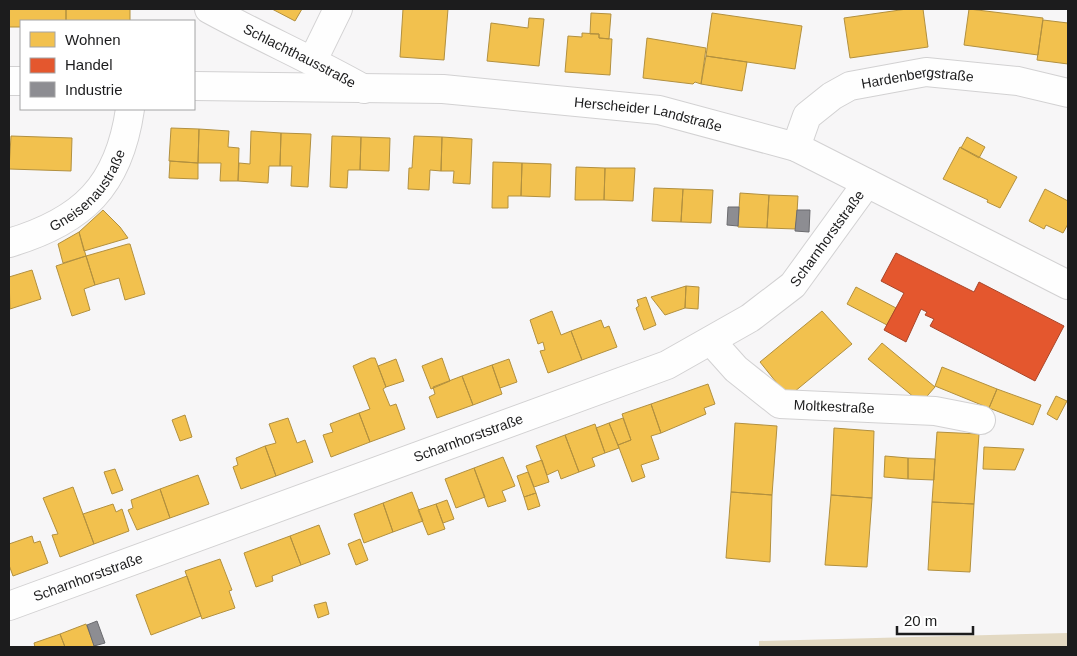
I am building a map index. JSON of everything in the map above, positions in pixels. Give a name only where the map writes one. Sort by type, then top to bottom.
[{"type":"street","name":"Schlachthausstraße","points":[[209,9],[287,50],[313,60],[364,89]]},
{"type":"street","points":[[313,60],[338,9]]},
{"type":"street","name":"Hardenbergstraße","points":[[796,147],[806,116],[832,96],[850,86],[926,72],[1018,81],[1068,93]]},
{"type":"street","name":"Herscheider Landstraße","points":[[195,86],[443,89],[659,110],[796,147],[1068,285]]},
{"type":"street","name":"Gneisenaustraße","points":[[9,243],[59,222],[95,196],[117,164],[127,132],[130,110]]},
{"type":"street","name":"Scharnhorststraße","points":[[9,606],[667,365],[750,318],[793,286],[867,183]]},
{"type":"street","name":"Moltkestraße","points":[[710,341],[736,369],[780,404],[878,410],[935,411],[981,420]]},
{"type":"shaded area","points":[[1068,633],[1068,647],[759,647],[759,641]]},
{"type":"building: Wohnen","points":[[9,9],[66,9],[66,20],[20,20],[20,27],[9,27]]},
{"type":"building: Wohnen","points":[[66,9],[130,9],[130,20],[66,20]]},
{"type":"building: Wohnen","points":[[272,9],[302,9],[295,21]]},
{"type":"building: Wohnen","points":[[403,9],[448,9],[444,60],[400,57]]},
{"type":"building: Wohnen","points":[[907,9],[923,9],[928,47],[850,58],[844,18]]},
{"type":"building: Wohnen","points":[[969,9],[1043,18],[1038,55],[964,45]]},
{"type":"building: Wohnen","points":[[591,13],[611,14],[609,39],[599,38],[599,34],[590,34]]},
{"type":"building: Wohnen","points":[[712,13],[802,26],[795,69],[706,56]]},
{"type":"building: Wohnen","points":[[529,18],[544,19],[539,66],[487,61],[491,23],[528,28]]},
{"type":"building: Wohnen","points":[[1043,20],[1068,23],[1068,64],[1037,60]]},
{"type":"building: Wohnen","points":[[582,33],[599,34],[599,38],[612,39],[610,75],[565,72],[568,36],[582,37]]},
{"type":"building: Wohnen","points":[[647,38],[706,48],[701,84],[643,78]]},
{"type":"building: Wohnen","points":[[706,56],[747,62],[742,91],[701,84]]},
{"type":"building: Wohnen","points":[[171,128],[199,129],[198,163],[169,161]]},
{"type":"building: Wohnen","points":[[199,129],[229,131],[228,147],[239,148],[238,181],[220,181],[221,163],[198,163]]},
{"type":"building: Wohnen","points":[[251,131],[281,133],[280,166],[269,166],[268,183],[238,181],[239,163],[250,164]]},
{"type":"building: Wohnen","points":[[281,133],[311,134],[308,187],[291,186],[292,166],[280,166]]},
{"type":"building: Wohnen","points":[[11,136],[72,138],[71,171],[9,169]]},
{"type":"building: Wohnen","points":[[332,136],[361,137],[360,170],[348,170],[347,188],[330,187]]},
{"type":"building: Wohnen","points":[[414,136],[442,137],[441,171],[430,170],[429,190],[408,189],[409,168],[412,168]]},
{"type":"building: Wohnen","points":[[361,137],[390,138],[389,171],[360,170]]},
{"type":"building: Wohnen","points":[[442,137],[472,139],[470,184],[453,183],[454,171],[441,171]]},
{"type":"building: Wohnen","points":[[967,137],[985,147],[979,158],[961,148]]},
{"type":"building: Wohnen","points":[[960,147],[1017,177],[1000,208],[987,202],[988,200],[943,179]]},
{"type":"building: Wohnen","points":[[170,161],[198,163],[198,179],[169,178]]},
{"type":"building: Wohnen","points":[[493,162],[522,163],[521,196],[508,196],[508,208],[492,208]]},
{"type":"building: Wohnen","points":[[522,163],[551,164],[550,197],[521,196]]},
{"type":"building: Wohnen","points":[[576,167],[605,168],[604,200],[575,200]]},
{"type":"building: Wohnen","points":[[605,168],[635,168],[633,201],[604,200]]},
{"type":"building: Wohnen","points":[[654,188],[683,189],[681,222],[652,221]]},
{"type":"building: Wohnen","points":[[683,189],[713,190],[711,223],[681,222]]},
{"type":"building: Wohnen","points":[[1045,189],[1068,201],[1068,224],[1063,233],[1046,225],[1044,229],[1029,221]]},
{"type":"building: Wohnen","points":[[740,193],[769,195],[767,228],[738,227]]},
{"type":"building: Wohnen","points":[[769,195],[798,196],[796,229],[767,228]]},
{"type":"building: Wohnen","points":[[103,210],[128,238],[84,251],[79,232]]},
{"type":"building: Wohnen","points":[[79,232],[86,256],[63,263],[58,244]]},
{"type":"building: Wohnen","points":[[130,244],[145,294],[125,300],[119,278],[95,285],[86,256]]},
{"type":"building: Wohnen","points":[[86,256],[95,285],[84,289],[90,310],[72,316],[56,266]]},
{"type":"building: Wohnen","points":[[32,270],[41,299],[10,309],[9,277]]},
{"type":"building: Wohnen","points":[[686,286],[685,308],[665,315],[651,297]]},
{"type":"building: Wohnen","points":[[686,286],[699,287],[698,309],[685,308]]},
{"type":"building: Wohnen","points":[[856,287],[896,308],[887,325],[847,304]]},
{"type":"building: Wohnen","points":[[646,297],[656,325],[644,330],[636,308],[639,306],[637,300]]},
{"type":"building: Wohnen","points":[[552,311],[561,335],[571,331],[582,360],[548,373],[540,351],[545,350],[543,342],[538,344],[530,320]]},
{"type":"building: Wohnen","points":[[822,311],[852,344],[788,397],[760,362]]},
{"type":"building: Wohnen","points":[[601,320],[604,328],[609,326],[617,347],[582,360],[571,331]]},
{"type":"building: Wohnen","points":[[882,343],[935,387],[921,403],[868,359]]},
{"type":"building: Wohnen","points":[[375,358],[386,387],[383,389],[390,406],[396,404],[405,429],[370,442],[359,413],[370,409],[353,366]]},
{"type":"building: Wohnen","points":[[442,358],[450,381],[431,389],[422,366]]},
{"type":"building: Wohnen","points":[[396,359],[404,381],[386,387],[378,366]]},
{"type":"building: Wohnen","points":[[509,359],[517,382],[500,388],[492,365]]},
{"type":"building: Wohnen","points":[[492,365],[502,394],[473,405],[462,376]]},
{"type":"building: Wohnen","points":[[942,367],[997,389],[989,408],[935,386]]},
{"type":"building: Wohnen","points":[[462,376],[473,405],[437,418],[429,397],[435,394],[433,387]]},
{"type":"building: Wohnen","points":[[708,384],[715,404],[704,408],[706,414],[661,433],[651,404]]},
{"type":"building: Wohnen","points":[[997,389],[1041,405],[1033,425],[989,408]]},
{"type":"building: Wohnen","points":[[1056,396],[1067,401],[1057,420],[1047,414]]},
{"type":"building: Wohnen","points":[[651,404],[661,433],[651,436],[659,459],[641,465],[645,477],[632,482],[618,445],[631,440],[622,414]]},
{"type":"building: Wohnen","points":[[359,413],[370,442],[331,457],[323,435],[333,432],[330,424]]},
{"type":"building: Wohnen","points":[[185,415],[192,437],[180,441],[172,420]]},
{"type":"building: Wohnen","points":[[288,418],[297,443],[305,440],[313,462],[276,476],[265,446],[276,443],[269,424]]},
{"type":"building: Wohnen","points":[[623,418],[631,440],[618,445],[609,423]]},
{"type":"building: Wohnen","points":[[609,423],[619,448],[605,453],[596,428]]},
{"type":"building: Wohnen","points":[[735,423],[777,426],[772,495],[731,492]]},
{"type":"building: Wohnen","points":[[595,424],[605,453],[592,458],[595,466],[579,472],[565,435]]},
{"type":"building: Wohnen","points":[[834,428],[874,431],[872,498],[831,495]]},
{"type":"building: Wohnen","points":[[937,432],[979,434],[974,504],[932,502]]},
{"type":"building: Wohnen","points":[[565,435],[579,472],[561,479],[558,470],[547,475],[536,446]]},
{"type":"building: Wohnen","points":[[265,446],[276,476],[241,489],[233,467],[238,465],[236,458]]},
{"type":"building: Wohnen","points":[[984,447],[1024,449],[1015,470],[983,469]]},
{"type":"building: Wohnen","points":[[885,456],[908,458],[908,479],[884,477]]},
{"type":"building: Wohnen","points":[[503,457],[515,486],[502,491],[506,501],[488,507],[474,468]]},
{"type":"building: Wohnen","points":[[908,458],[935,459],[934,480],[908,479]]},
{"type":"building: Wohnen","points":[[542,460],[549,482],[534,487],[526,466]]},
{"type":"building: Wohnen","points":[[474,468],[485,497],[456,508],[445,479]]},
{"type":"building: Wohnen","points":[[115,469],[123,490],[112,494],[104,472]]},
{"type":"building: Wohnen","points":[[528,472],[536,493],[524,497],[517,476]]},
{"type":"building: Wohnen","points":[[198,475],[209,504],[170,518],[160,489]]},
{"type":"building: Wohnen","points":[[73,487],[94,544],[60,557],[52,535],[58,534],[43,498]]},
{"type":"building: Wohnen","points":[[160,489],[170,518],[137,530],[128,510],[133,508],[131,500]]},
{"type":"building: Wohnen","points":[[412,492],[423,521],[393,532],[383,503]]},
{"type":"building: Wohnen","points":[[731,492],[772,495],[770,562],[726,558]]},
{"type":"building: Wohnen","points":[[536,493],[540,506],[528,510],[524,497]]},
{"type":"building: Wohnen","points":[[831,495],[872,498],[867,567],[825,565]]},
{"type":"building: Wohnen","points":[[447,500],[454,519],[443,523],[436,504]]},
{"type":"building: Wohnen","points":[[932,502],[974,504],[970,572],[928,570]]},
{"type":"building: Wohnen","points":[[383,503],[393,532],[364,543],[354,514]]},
{"type":"building: Wohnen","points":[[113,504],[116,512],[122,509],[129,531],[94,544],[83,514]]},
{"type":"building: Wohnen","points":[[436,504],[445,529],[428,535],[418,510]]},
{"type":"building: Wohnen","points":[[319,525],[330,554],[301,565],[290,536]]},
{"type":"building: Wohnen","points":[[32,536],[34,543],[40,541],[48,563],[13,576],[9,565],[9,544]]},
{"type":"building: Wohnen","points":[[290,536],[301,565],[272,576],[273,581],[256,587],[244,553]]},
{"type":"building: Wohnen","points":[[360,539],[368,560],[356,565],[348,544]]},
{"type":"building: Wohnen","points":[[220,559],[232,590],[229,591],[235,608],[202,619],[185,571]]},
{"type":"building: Wohnen","points":[[187,576],[201,616],[151,635],[136,595]]},
{"type":"building: Wohnen","points":[[326,602],[329,614],[318,618],[314,605]]},
{"type":"building: Wohnen","points":[[86,624],[95,647],[65,647],[60,634]]},
{"type":"building: Wohnen","points":[[60,634],[65,647],[35,647],[34,643]]},
{"type":"building: Handel","points":[[896,253],[974,292],[979,282],[1064,326],[1035,381],[930,326],[934,319],[925,315],[927,312],[921,309],[906,342],[884,330],[904,293],[881,281]]},
{"type":"building: Industrie","points":[[728,207],[739,207],[738,226],[727,225]]},
{"type":"building: Industrie","points":[[797,210],[810,210],[809,232],[795,231]]},
{"type":"building: Industrie","points":[[97,621],[105,643],[94,646],[87,625]]}]
